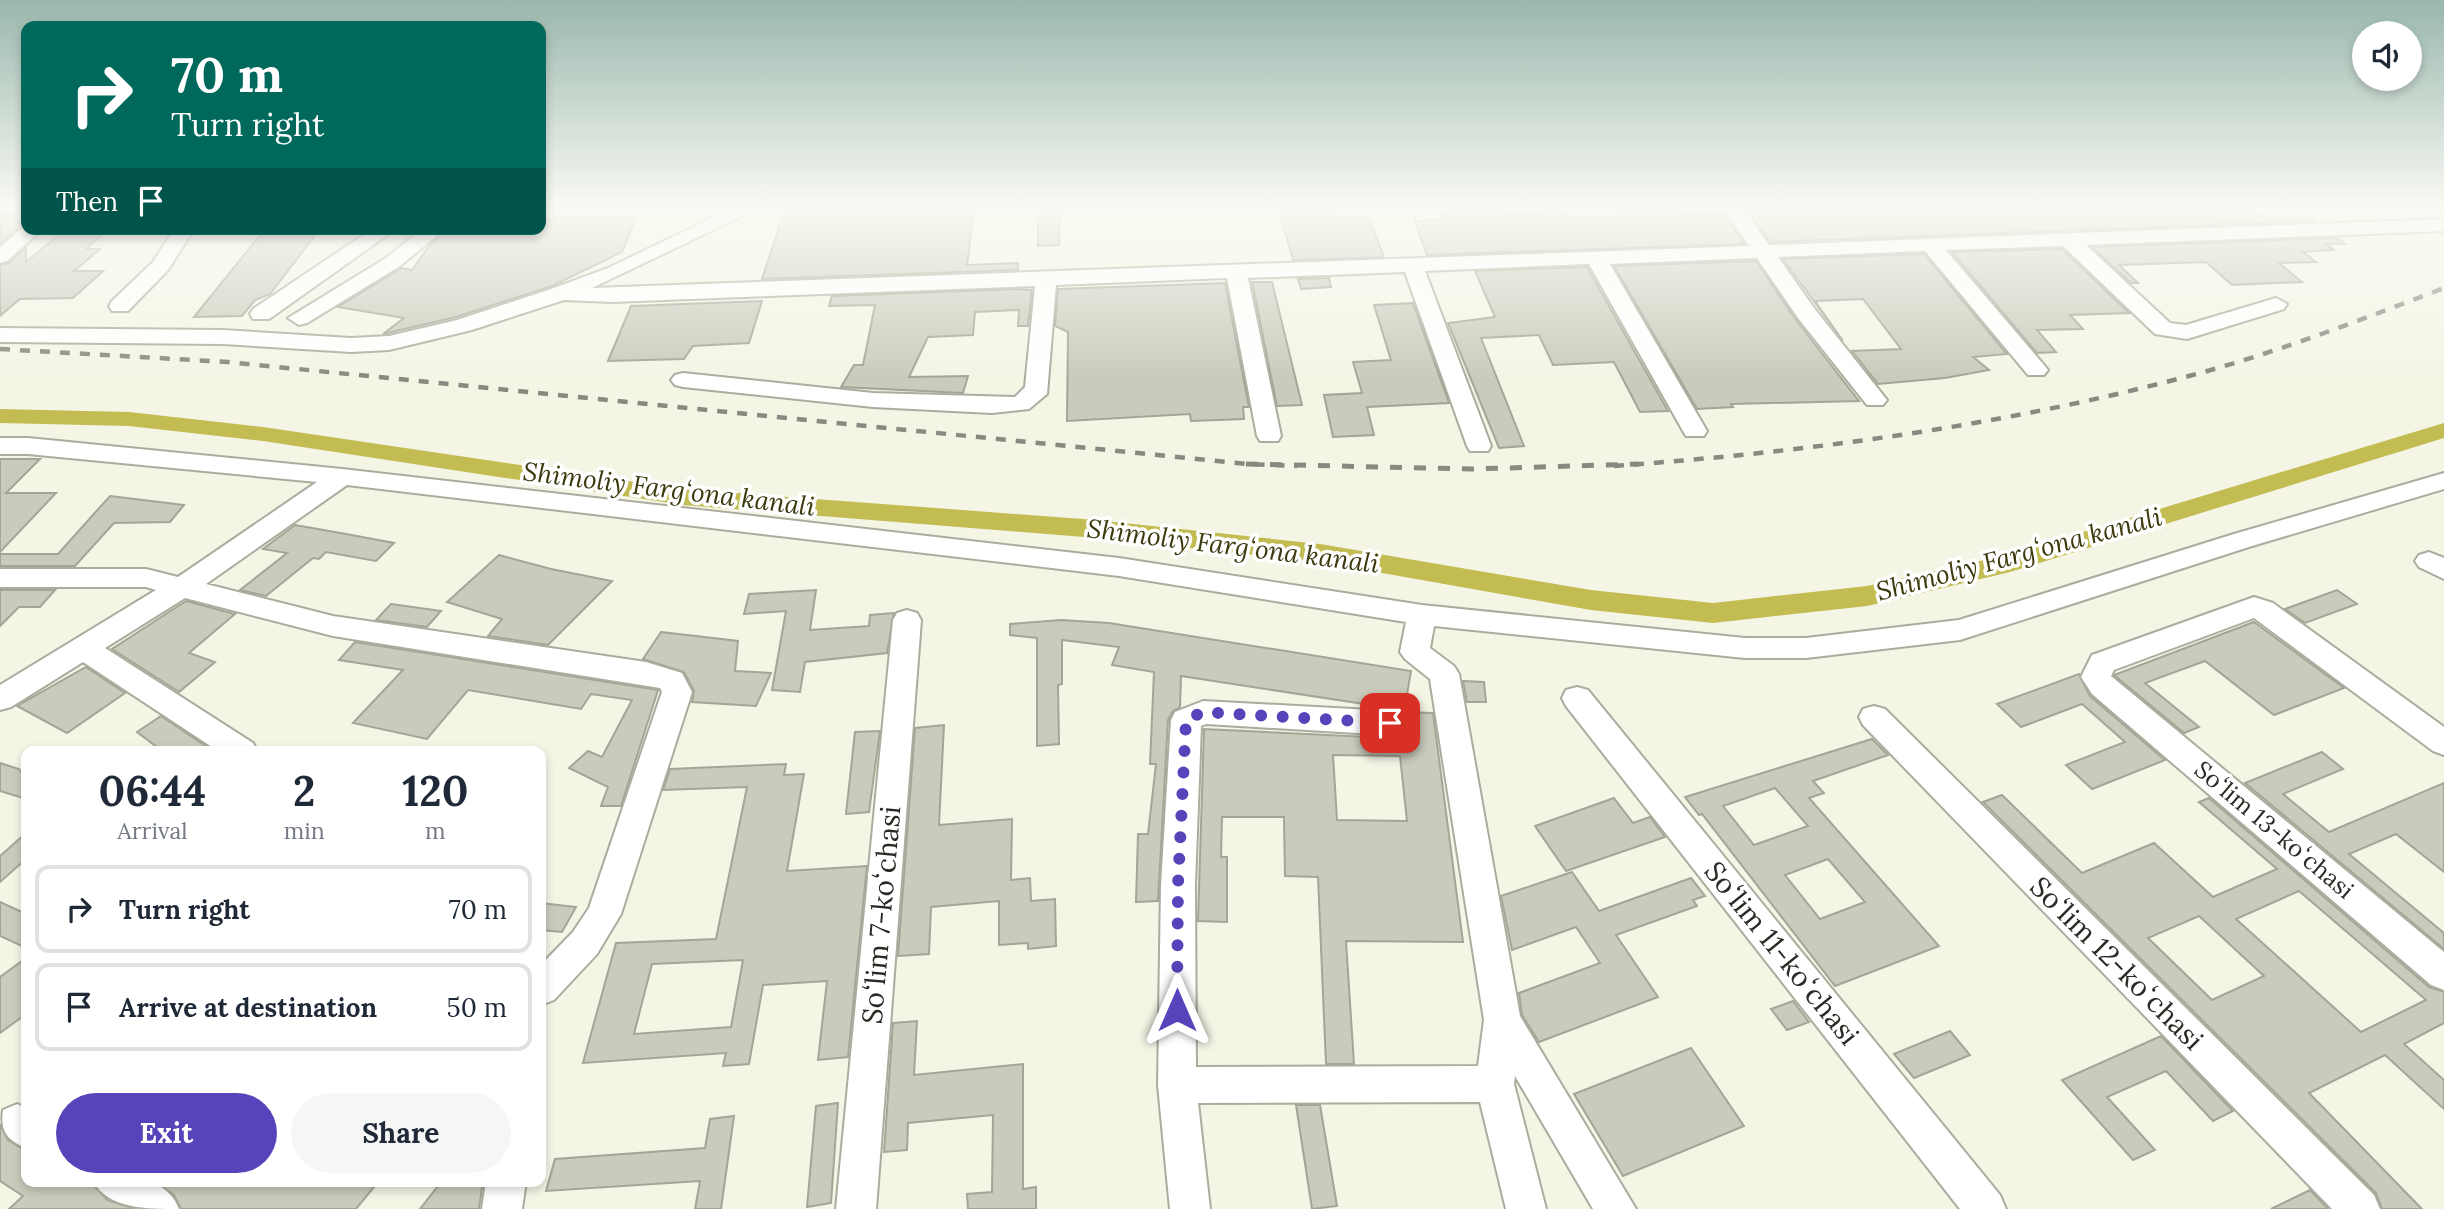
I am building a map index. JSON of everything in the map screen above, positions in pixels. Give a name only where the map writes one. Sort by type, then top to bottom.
[{"type":"street","points":[[120,306],[161,265]]},
{"type":"street","points":[[261,314],[332,265]]},
{"type":"street","points":[[299,318],[387,265]]},
{"type":"street","points":[[0,335],[223,337],[368,345],[464,324],[562,293],[629,265]]},
{"type":"street","points":[[562,293],[612,296],[1351,265]]},
{"type":"street","points":[[1413,265],[1479,446]]},
{"type":"street","points":[[1600,265],[1695,431]]},
{"type":"street","points":[[1775,265],[1806,313],[1875,400]]},
{"type":"street","points":[[1948,265],[2036,370]]},
{"type":"street","points":[[2095,265],[2155,325],[2163,329],[2187,332],[2276,304]]},
{"type":"street","points":[[1236,270],[1269,436]]},
{"type":"street","points":[[683,380],[873,400],[992,406],[1021,404],[1035,394],[1037,387],[1046,278]]},
{"type":"street","points":[[0,446],[41,447],[342,477],[1119,567],[1422,615],[1745,649],[1806,649],[1960,630],[2243,540],[2444,481]]},
{"type":"street","points":[[0,699],[182,587],[342,477]]},
{"type":"street","points":[[0,578],[146,578],[333,626],[646,673],[674,683],[677,692],[613,894],[585,943],[546,984]]},
{"type":"street","name":"Soʻlim 13-koʻchasi","points":[[2444,743],[2263,610],[2249,607],[2102,663],[2096,677],[2444,974]]},
{"type":"street","points":[[1422,615],[1415,652],[1419,657],[1440,667],[1444,674],[1502,1020],[1495,1084],[1526,1209]]},
{"type":"street","name":"Soʻlim 7-koʻchasi","points":[[856,1209],[907,620]]},
{"type":"street","points":[[84,648],[234,746]]},
{"type":"street","name":"Soʻlim 11-koʻchasi","points":[[1577,698],[1986,1209]]},
{"type":"street","points":[[1189,1209],[1177,1084],[1178,885],[1186,720],[1203,712],[1390,723]]},
{"type":"street","name":"Soʻlim 12-koʻchasi","points":[[1874,717],[2360,1209]]},
{"type":"street","points":[[1502,1020],[1616,1209]]},
{"type":"street","points":[[1177,1084],[1495,1084]]},
{"type":"street","points":[[123,1187],[159,1209]]},
{"type":"street","points":[[502,1209],[505,1187]]},
{"type":"building","points":[[0,265],[81,265],[74,271],[103,271],[73,298],[20,299],[0,316]]},
{"type":"building","points":[[236,265],[292,265],[270,294],[255,300],[242,316],[194,317]]},
{"type":"building","points":[[415,265],[594,265],[552,286],[456,317],[383,334],[404,318],[338,307],[402,268],[412,270]]},
{"type":"building","points":[[766,265],[1018,265],[1018,270],[762,279]]},
{"type":"building","points":[[1759,265],[1796,320],[1859,401],[1731,404],[1733,407],[1697,409],[1614,266]]},
{"type":"building","points":[[1788,265],[1933,265],[2007,354],[1973,357],[1989,370],[1945,378],[1878,384],[1852,351],[1901,349],[1863,299],[1815,301],[1843,341]]},
{"type":"building","points":[[1963,265],[2079,265],[2129,313],[2070,315],[2083,329],[2037,330],[2056,352],[2037,353]]},
{"type":"building","points":[[2112,265],[2119,265],[2138,283],[2131,283]]},
{"type":"building","points":[[2210,265],[2282,265],[2302,282],[2232,285]]},
{"type":"building","points":[[1587,267],[1668,411],[1640,412],[1614,362],[1553,365],[1539,335],[1481,338],[1524,446],[1499,448],[1448,323],[1495,317],[1475,271]]},
{"type":"building","points":[[1329,278],[1331,287],[1301,289],[1298,279]]},
{"type":"building","points":[[1252,282],[1272,282],[1302,405],[1277,406]]},
{"type":"building","points":[[1225,283],[1249,407],[1243,407],[1244,419],[1191,421],[1190,414],[1067,421],[1068,332],[1055,326],[1058,289]]},
{"type":"building","points":[[1032,290],[1028,326],[1018,326],[1019,310],[975,312],[973,335],[928,337],[909,377],[968,376],[963,393],[841,387],[854,365],[863,365],[875,305],[829,306],[832,296]]},
{"type":"building","points":[[762,301],[749,343],[693,346],[684,359],[608,361],[631,306]]},
{"type":"building","points":[[1413,303],[1449,403],[1367,407],[1374,435],[1333,437],[1324,395],[1362,393],[1353,362],[1391,360],[1374,305]]},
{"type":"building","points":[[0,459],[40,459],[6,493],[56,493],[0,552]]},
{"type":"building","points":[[110,496],[184,505],[170,522],[114,523],[75,566],[0,566],[0,554],[58,554]]},
{"type":"building","points":[[295,525],[394,543],[376,561],[326,552],[319,559],[313,558],[266,596],[240,590],[287,553],[263,549]]},
{"type":"building","points":[[499,555],[612,581],[548,645],[488,636],[502,619],[447,602]]},
{"type":"building","points":[[0,590],[55,590],[40,607],[19,607],[0,626]]},
{"type":"building","points":[[816,590],[810,630],[869,626],[870,615],[894,613],[887,653],[805,662],[800,692],[772,690],[786,611],[744,614],[749,594]]},
{"type":"building","points":[[2337,590],[2357,604],[2305,623],[2285,609]]},
{"type":"building","points":[[186,601],[235,614],[189,653],[215,662],[179,692],[112,649]]},
{"type":"building","points":[[391,604],[441,611],[427,627],[376,620]]},
{"type":"building","points":[[1061,620],[1109,623],[1411,671],[1404,712],[1433,713],[1463,942],[1346,941],[1354,1064],[1326,1064],[1318,877],[1285,876],[1284,817],[1222,817],[1221,857],[1227,857],[1227,922],[1198,921],[1204,729],[1390,738],[1403,732],[1407,724],[1403,714],[1390,708],[1181,676],[1180,707],[1173,711],[1168,720],[1158,901],[1136,902],[1138,834],[1148,834],[1156,764],[1150,764],[1154,672],[1112,665],[1119,647],[1062,640],[1062,684],[1058,685],[1059,744],[1037,746],[1037,638],[1010,635],[1010,624]],"holes":[[[1333,755],[1400,756],[1407,821],[1337,820]]]},
{"type":"building","points":[[2254,622],[2344,688],[2274,715],[2205,661],[2145,683],[2199,727],[2184,733],[2114,675]]},
{"type":"building","points":[[661,632],[738,641],[735,671],[771,673],[756,706],[692,702],[694,691],[684,672],[643,659]]},
{"type":"building","points":[[355,642],[658,690],[621,806],[601,806],[608,787],[569,768],[588,751],[602,757],[632,700],[591,694],[581,709],[468,690],[427,739],[353,723],[403,670],[339,660]]},
{"type":"building","points":[[86,667],[125,693],[67,733],[17,706]]},
{"type":"building","points":[[2079,674],[2090,696],[2165,760],[2092,789],[2066,765],[2125,742],[2082,704],[2021,727],[1997,704]]},
{"type":"building","points":[[1463,681],[1484,682],[1486,702],[1467,702]]},
{"type":"building","points":[[161,716],[206,746],[155,746],[137,732]]},
{"type":"building","points":[[944,725],[939,825],[1012,819],[1011,880],[1030,878],[1031,901],[1055,899],[1056,946],[1028,949],[1028,943],[999,945],[999,901],[931,907],[929,954],[898,956],[915,728]]},
{"type":"building","points":[[880,731],[869,812],[846,814],[855,732]]},
{"type":"building","points":[[1872,739],[1888,755],[1813,781],[1824,793],[1809,798],[1939,946],[1835,986],[1702,814],[1699,815],[1685,797]],"holes":[[[1775,788],[1808,826],[1754,845],[1723,806]],[[1828,859],[1865,902],[1820,919],[1785,875]]]},
{"type":"building","points":[[2322,752],[2343,769],[2283,794],[2329,832],[2444,783],[2444,872],[2396,834],[2349,854],[2444,933],[2444,949],[2245,783]]},
{"type":"building","points":[[0,763],[19,769],[21,797],[0,791]]},
{"type":"building","points":[[786,764],[784,775],[804,774],[787,871],[867,866],[848,1057],[818,1060],[827,981],[763,985],[749,1064],[723,1066],[726,1053],[583,1063],[616,943],[716,939],[747,787],[663,790],[670,769]],"holes":[[[743,960],[731,1027],[634,1034],[652,964]]]},
{"type":"building","points":[[2002,795],[2082,873],[2154,843],[2213,897],[2277,869],[2199,802],[2209,798],[2429,987],[2444,992],[2444,1023],[2404,1044],[2444,1080],[2444,1109],[2385,1055],[2309,1093],[2422,1209],[2382,1209],[2376,1193],[1983,802]],"holes":[[[2299,891],[2348,933],[2426,1000],[2361,1032],[2236,919]],[[2199,916],[2264,976],[2212,1000],[2148,938]]]},
{"type":"building","points":[[1614,798],[1633,823],[1650,817],[1665,837],[1566,871],[1535,826]]},
{"type":"building","points":[[21,837],[21,863],[0,882],[0,856]]},
{"type":"building","points":[[1572,872],[1599,911],[1691,878],[1705,896],[1693,900],[1697,906],[1616,935],[1658,997],[1539,1042],[1522,1015],[1519,993],[1600,963],[1576,927],[1512,950],[1501,896]]},
{"type":"building","points":[[0,902],[21,912],[21,946],[0,936]]},
{"type":"building","points":[[546,904],[576,907],[562,932],[546,930]]},
{"type":"building","points":[[21,962],[21,1018],[0,1033],[0,977]]},
{"type":"building","points":[[1793,1001],[1809,1022],[1787,1030],[1771,1009]]},
{"type":"building","points":[[917,1021],[914,1075],[1023,1064],[1023,1189],[1036,1187],[1036,1209],[968,1209],[967,1194],[992,1192],[993,1115],[908,1123],[907,1150],[884,1152],[893,1023]]},
{"type":"building","points":[[1950,1031],[1970,1055],[1914,1078],[1894,1054]]},
{"type":"building","points":[[2161,1036],[2233,1111],[2213,1121],[2166,1071],[2107,1097],[2155,1150],[2133,1160],[2062,1080]]},
{"type":"building","points":[[1691,1048],[1744,1126],[1623,1176],[1574,1094]]},
{"type":"building","points":[[838,1103],[831,1203],[807,1207],[816,1106]]},
{"type":"building","points":[[1296,1105],[1320,1105],[1337,1206],[1312,1209]]},
{"type":"building","points":[[734,1116],[721,1209],[695,1209],[700,1181],[546,1191],[555,1159],[705,1148],[710,1119]]},
{"type":"building","points":[[0,1124],[8,1140],[21,1148],[21,1187],[96,1187],[107,1200],[135,1209],[9,1209],[23,1196],[0,1181]]},
{"type":"building","points":[[163,1187],[374,1187],[356,1209],[181,1209],[174,1195]]},
{"type":"building","points":[[437,1187],[482,1187],[479,1209],[420,1209]]},
{"type":"building","points":[[2310,1190],[2328,1209],[2271,1209]]},
{"type":"waterway","name":"Shimoliy Fargʻona kanali","points":[[0,416],[129,419],[263,434],[683,497],[1096,529],[1320,553],[1591,600],[1713,613],[1867,596],[2010,563],[2444,430]]},
{"type":"railway","points":[[1637,464],[1831,445],[1976,423],[2119,394],[2254,357],[2444,288]]},
{"type":"railway","points":[[0,349],[228,362],[1248,464]]},
{"type":"railway","points":[[1248,464],[1473,469],[1637,464]]},
{"type":"railway","points":[[1248,464],[1297,466]]},
{"type":"railway","points":[[1614,466],[1637,464]]},
{"type":"route","points":[[1177,1010],[1178,885],[1186,720],[1203,712],[1390,723]]}]
